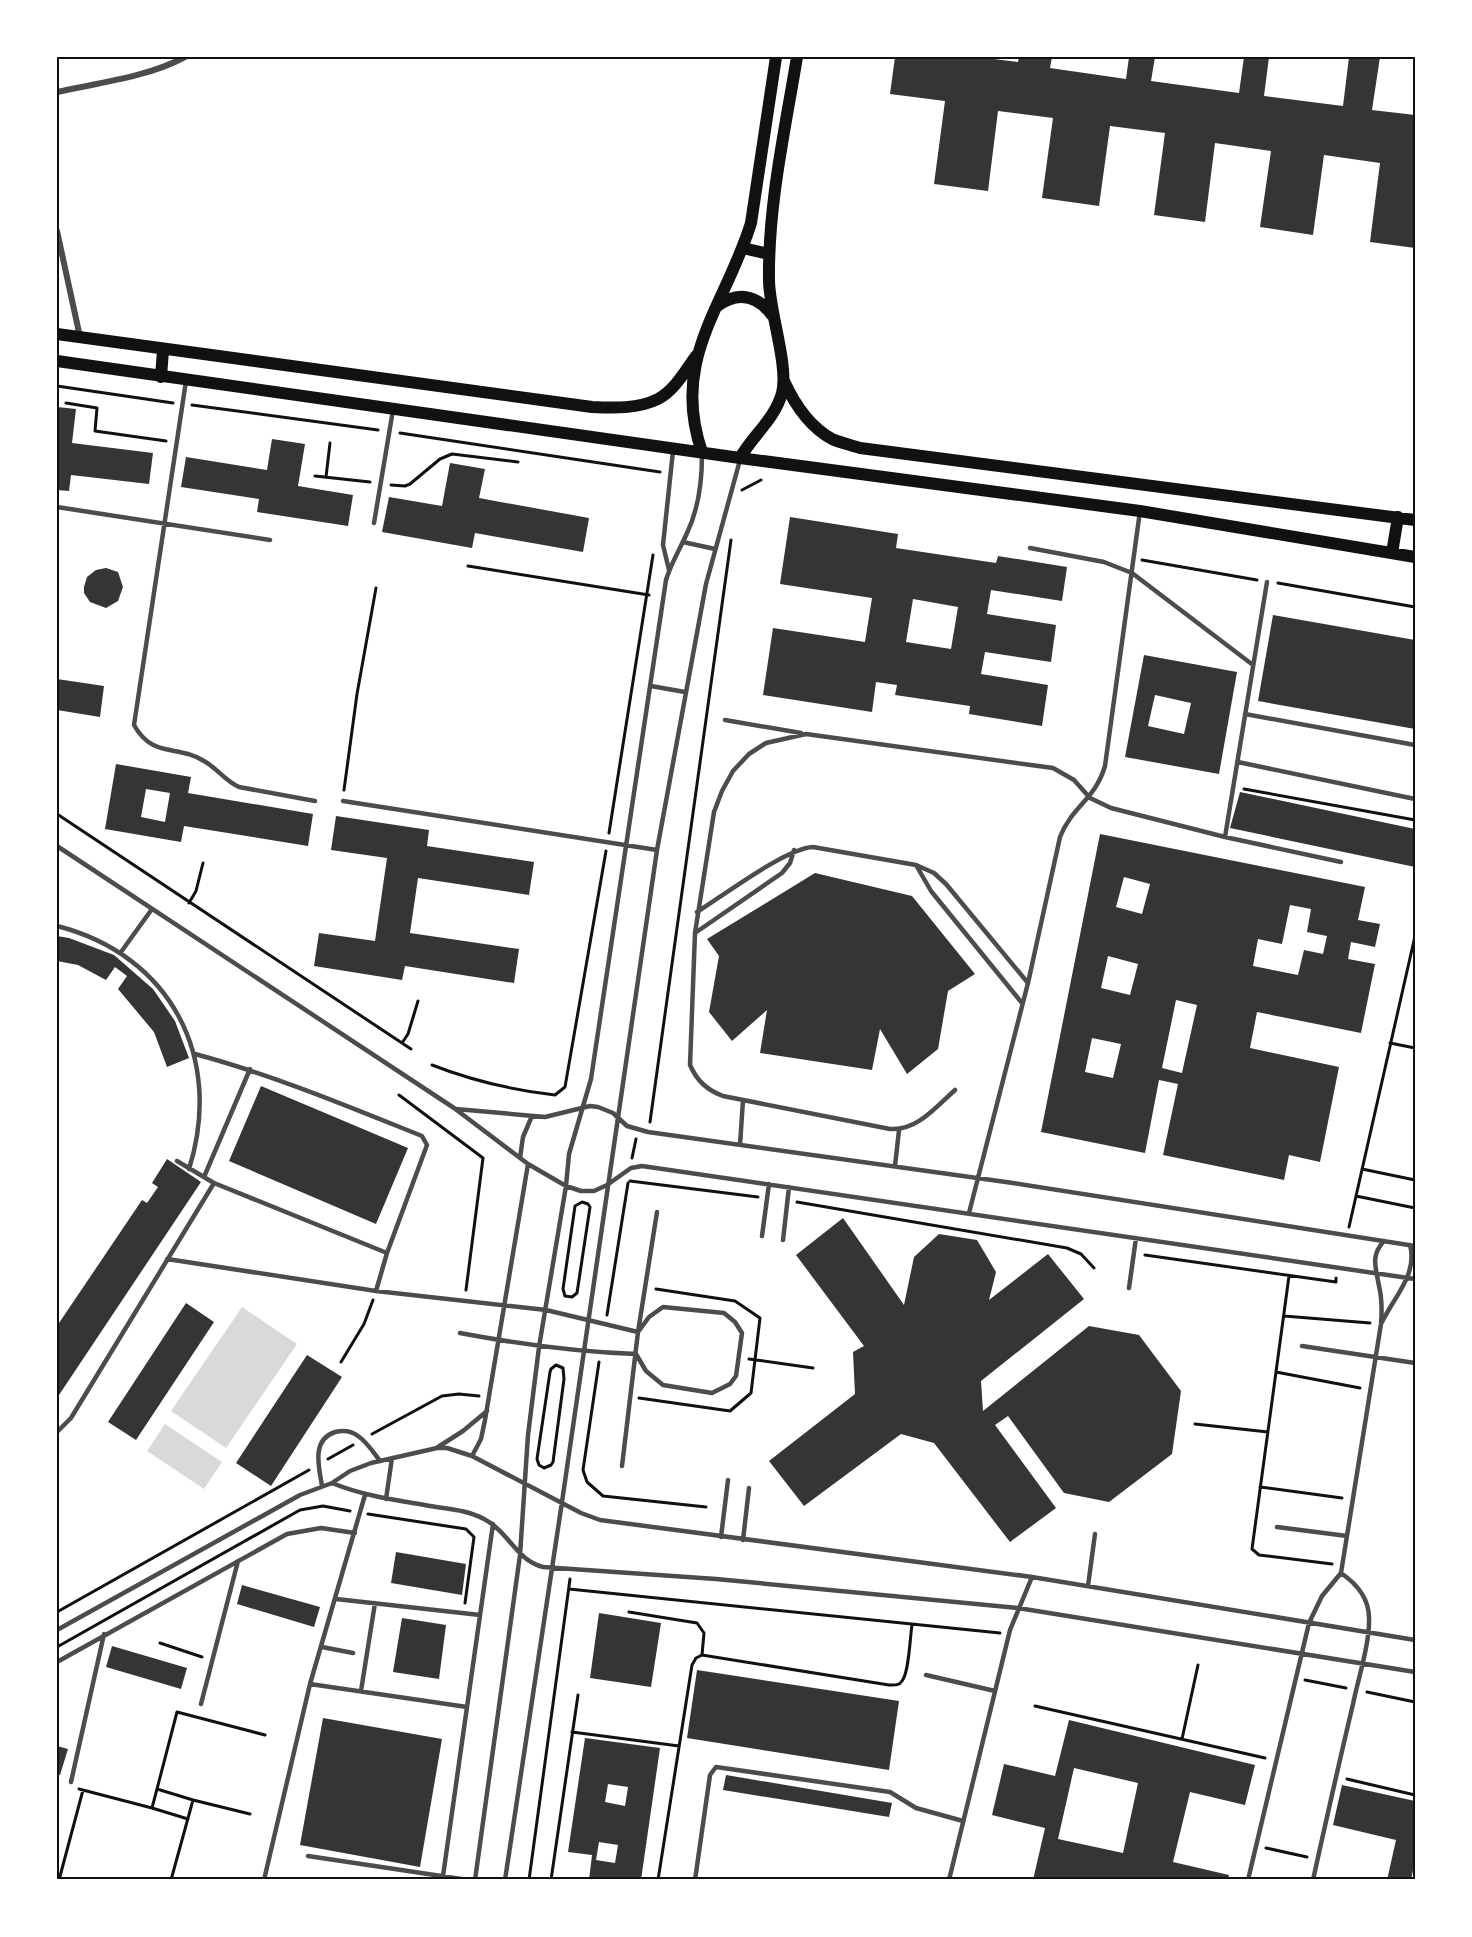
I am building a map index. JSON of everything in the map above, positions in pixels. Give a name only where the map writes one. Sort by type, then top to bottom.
[{"type":"main road","points":[[702,452],[695,434],[691,405],[692,376],[696,356],[715,308],[743,249],[750,223],[776,57]]},
{"type":"main road","points":[[797,57],[775,194],[769,254],[769,283],[784,381],[792,400],[812,423],[832,439],[860,448],[1415,520]]},
{"type":"main road","points":[[743,249],[769,254]]},
{"type":"main road","points":[[715,308],[726,300],[739,296],[753,298],[765,305],[773,316]]},
{"type":"main road","points":[[57,334],[592,408],[638,405],[659,399],[672,388],[696,356]]},
{"type":"main road","points":[[161,377],[163,350]]},
{"type":"main road","points":[[57,361],[186,381],[1140,512],[1415,557]]},
{"type":"main road","points":[[740,458],[751,440],[772,416],[778,405],[784,381]]},
{"type":"main road","points":[[1392,553],[1398,517]]},
{"type":"street","points":[[57,92],[147,72],[185,57]]},
{"type":"street","points":[[57,231],[80,338]]},
{"type":"street","points":[[57,272],[66,273]]},
{"type":"lane","points":[[186,381],[134,725],[157,748],[201,759],[239,787],[315,801]]},
{"type":"lane","points":[[374,523],[393,409]]},
{"type":"lane","points":[[669,570],[663,545],[674,448]]},
{"type":"lane","points":[[475,1880],[520,1555],[528,1435],[539,1347],[572,1138],[591,1079],[663,597],[669,570],[692,520],[700,491],[702,452]]},
{"type":"lane","points":[[505,1880],[657,850],[706,584],[740,458]]},
{"type":"lane","points":[[57,507],[270,540]]},
{"type":"lane","points":[[969,1213],[1028,982],[1060,837],[1074,812],[1090,798],[1105,766],[1140,512]]},
{"type":"lane","points":[[683,542],[716,549]]},
{"type":"lane","points":[[1030,548],[1104,562],[1132,573],[1253,665]]},
{"type":"lane","points":[[1225,837],[1267,582]]},
{"type":"lane","points":[[651,686],[686,692]]},
{"type":"lane","points":[[1245,714],[1415,745]]},
{"type":"lane","points":[[725,720],[806,734],[1053,768],[1074,780],[1090,798],[1111,808],[1225,837],[1341,862]]},
{"type":"lane","points":[[806,734],[766,743],[749,754],[733,771],[714,812],[695,933],[690,1065],[698,1080],[714,1092],[743,1100],[899,1130],[913,1126],[955,1090]]},
{"type":"lane","points":[[1238,762],[1415,799]]},
{"type":"lane","points":[[343,801],[657,850]]},
{"type":"lane","points":[[57,846],[454,1108],[528,1164],[566,1186],[587,1191],[607,1185],[631,1167],[642,1166],[1337,1267],[1415,1281]]},
{"type":"lane","points":[[697,912],[794,850],[804,847],[916,866],[934,873],[946,884],[1028,982]]},
{"type":"lane","points":[[695,933],[782,873],[790,863],[794,850]]},
{"type":"lane","points":[[916,866],[931,891],[1022,1004]]},
{"type":"lane","points":[[121,952],[152,909]]},
{"type":"lane","points":[[57,926],[83,933],[121,952],[153,980],[178,1014],[195,1054],[201,1092],[197,1141],[189,1169]]},
{"type":"lane","points":[[195,1054],[250,1069],[422,1136],[426,1140],[427,1145],[387,1253],[376,1291]]},
{"type":"lane","points":[[204,1177],[250,1069]]},
{"type":"lane","points":[[740,1145],[743,1100]]},
{"type":"lane","points":[[454,1108],[532,1116],[558,1115],[590,1106],[606,1109],[627,1126],[648,1132],[979,1178],[1412,1246],[1413,1262],[1408,1278],[1381,1324]]},
{"type":"lane","points":[[520,1158],[523,1137],[532,1116]]},
{"type":"lane","points":[[895,1166],[899,1130]]},
{"type":"lane","points":[[177,1161],[214,1183],[387,1253]]},
{"type":"lane","points":[[472,1456],[481,1439],[487,1411],[528,1164]]},
{"type":"lane","points":[[57,1432],[71,1418],[214,1183]]},
{"type":"lane","points":[[762,1236],[769,1184]]},
{"type":"lane","points":[[783,1240],[789,1187]]},
{"type":"lane","points":[[622,1466],[638,1332],[657,1212]]},
{"type":"lane","points":[[1129,1288],[1136,1238]]},
{"type":"lane","points":[[1248,1880],[1309,1623],[1322,1596],[1341,1573],[1381,1324],[1381,1298],[1375,1256],[1384,1241]]},
{"type":"lane","points":[[167,1259],[376,1291],[546,1310],[638,1332]]},
{"type":"lane","points":[[636,1354],[646,1371],[663,1385],[712,1394],[730,1384],[736,1376],[742,1333],[735,1322],[724,1313],[663,1307],[649,1317],[638,1332]]},
{"type":"lane","points":[[460,1333],[539,1347],[583,1352],[636,1354]]},
{"type":"lane","points":[[1302,1346],[1415,1363]]},
{"type":"lane","points":[[437,1448],[463,1431],[487,1411]]},
{"type":"lane","points":[[322,1486],[318,1452],[321,1444],[333,1433],[350,1432],[362,1440],[380,1461]]},
{"type":"lane","points":[[57,1630],[278,1506],[332,1483],[350,1471],[380,1461],[437,1448],[458,1450],[472,1456],[581,1513],[600,1520],[1032,1577],[1415,1640]]},
{"type":"lane","points":[[386,1499],[392,1458]]},
{"type":"lane","points":[[721,1537],[728,1480]]},
{"type":"lane","points":[[332,1483],[365,1496],[463,1511],[484,1518],[513,1543],[520,1555],[535,1565],[552,1569],[716,1579],[1018,1608],[1415,1672]]},
{"type":"lane","points":[[743,1540],[749,1488]]},
{"type":"lane","points":[[264,1880],[310,1684],[365,1496]]},
{"type":"lane","points":[[443,1876],[493,1524]]},
{"type":"lane","points":[[1277,1527],[1347,1536]]},
{"type":"lane","points":[[57,1662],[287,1534],[333,1528],[355,1533]]},
{"type":"lane","points":[[1088,1586],[1095,1534]]},
{"type":"lane","points":[[201,1704],[238,1561]]},
{"type":"lane","points":[[1313,1880],[1368,1632],[1368,1612],[1361,1592],[1353,1581],[1341,1573]]},
{"type":"lane","points":[[949,1880],[1008,1634],[1032,1577]]},
{"type":"lane","points":[[336,1599],[480,1615]]},
{"type":"lane","points":[[361,1691],[375,1603]]},
{"type":"lane","points":[[71,1782],[104,1634]]},
{"type":"lane","points":[[322,1647],[353,1653]]},
{"type":"lane","points":[[926,1675],[995,1691]]},
{"type":"lane","points":[[310,1684],[467,1707]]},
{"type":"lane","points":[[695,1880],[710,1775],[712,1770],[719,1767],[890,1792],[916,1808],[963,1821]]},
{"type":"lane","points":[[308,1856],[468,1880]]},
{"type":"path","points":[[57,386],[658,471],[663,475]]},
{"type":"path","points":[[66,403],[97,408],[95,431],[177,442]]},
{"type":"path","points":[[326,477],[330,443]]},
{"type":"path","points":[[315,476],[405,486],[440,459],[452,454],[518,462]]},
{"type":"path","points":[[741,493],[743,489],[761,480]]},
{"type":"path","points":[[606,1323],[635,1139],[647,1141],[731,538]]},
{"type":"path","points":[[468,566],[663,597]]},
{"type":"path","points":[[343,801],[357,694],[376,588]]},
{"type":"path","points":[[1233,787],[1415,820]]},
{"type":"path","points":[[57,814],[411,1048]]},
{"type":"path","points":[[189,903],[196,891],[203,863]]},
{"type":"path","points":[[1347,1235],[1415,936]]},
{"type":"path","points":[[402,1043],[408,1034],[418,1001]]},
{"type":"path","points":[[1390,1043],[1415,1048]]},
{"type":"path","points":[[399,1095],[483,1158],[465,1301]]},
{"type":"path","points":[[1362,1169],[1415,1180]]},
{"type":"path","points":[[628,1181],[767,1198]]},
{"type":"path","points":[[1356,1196],[1415,1208]]},
{"type":"path","points":[[788,1201],[1067,1248],[1081,1254],[1095,1268]]},
{"type":"path","points":[[582,1202],[588,1204],[590,1208],[577,1293],[568,1297],[565,1296],[563,1289],[575,1206],[582,1202]]},
{"type":"path","points":[[1134,1253],[1336,1282],[1337,1267]]},
{"type":"path","points":[[1289,1276],[1252,1546],[1259,1555],[1342,1566]]},
{"type":"path","points":[[630,1397],[730,1411],[751,1393],[756,1360],[760,1318],[735,1300],[645,1287]]},
{"type":"path","points":[[341,1362],[368,1317],[376,1291]]},
{"type":"path","points":[[1284,1316],[1381,1324]]},
{"type":"path","points":[[756,1360],[813,1368]]},
{"type":"path","points":[[556,1365],[565,1371],[553,1462],[544,1468],[539,1465],[537,1459],[550,1372],[556,1365]]},
{"type":"path","points":[[1276,1372],[1370,1390]]},
{"type":"path","points":[[57,1612],[442,1396],[459,1394],[489,1397]]},
{"type":"path","points":[[1195,1424],[1268,1432]]},
{"type":"path","points":[[1260,1487],[1353,1499]]},
{"type":"path","points":[[57,1647],[300,1510],[323,1506],[466,1529],[474,1537],[463,1613]]},
{"type":"path","points":[[529,1880],[571,1570]]},
{"type":"path","points":[[569,1589],[1008,1634]]},
{"type":"path","points":[[629,1612],[697,1623],[704,1633],[702,1654]]},
{"type":"path","points":[[658,1880],[692,1665],[696,1658],[702,1654],[897,1685],[904,1680],[906,1672],[912,1625]]},
{"type":"path","points":[[160,1643],[212,1660]]},
{"type":"path","points":[[1182,1739],[1198,1665]]},
{"type":"path","points":[[1296,1678],[1415,1702]]},
{"type":"path","points":[[551,1880],[578,1695]]},
{"type":"path","points":[[1035,1706],[1265,1758],[1267,1748]]},
{"type":"path","points":[[152,1808],[177,1712],[265,1735]]},
{"type":"path","points":[[572,1732],[679,1746]]},
{"type":"path","points":[[1336,1777],[1415,1795]]},
{"type":"path","points":[[77,1788],[188,1819]]},
{"type":"path","points":[[158,1789],[250,1814]]},
{"type":"path","points":[[58,1880],[83,1790]]},
{"type":"path","points":[[171,1880],[193,1800]]},
{"type":"path","points":[[1257,1846],[1317,1860]]},
{"type":"shaded area","points":[[242,1307],[297,1344],[226,1448],[171,1411]]},
{"type":"shaded area","points":[[165,1424],[222,1462],[204,1489],[147,1451]]},
{"type":"building","points":[[895,57],[978,57],[1018,62],[1019,57],[1052,57],[1050,68],[1126,79],[1129,57],[1155,57],[1151,81],[1239,93],[1244,57],[1269,57],[1264,96],[1343,106],[1349,57],[1380,57],[1372,110],[1415,115],[1415,248],[1370,242],[1380,163],[1324,155],[1313,235],[1260,227],[1271,151],[1215,143],[1205,222],[1154,215],[1165,133],[1110,126],[1099,206],[1042,198],[1053,118],[998,111],[988,191],[934,184],[945,101],[890,94]]},
{"type":"building","points":[[57,407],[76,409],[72,443],[153,453],[149,484],[71,475],[69,491],[57,490]]},
{"type":"building","points":[[272,439],[305,444],[298,486],[353,495],[348,526],[257,512],[259,499],[181,487],[186,457],[267,470]]},
{"type":"building","points":[[450,463],[485,469],[479,498],[589,518],[583,552],[475,533],[472,548],[382,532],[389,497],[442,506]]},
{"type":"building","points":[[790,517],[898,534],[896,548],[996,563],[998,556],[1067,567],[1062,601],[991,590],[987,614],[1056,625],[1051,662],[985,652],[981,674],[1048,685],[1042,726],[969,714],[970,706],[895,695],[897,685],[876,682],[872,712],[763,695],[773,628],[865,642],[872,598],[780,584]],"holes":[[[913,599],[958,607],[951,649],[906,642]]]},
{"type":"building","points":[[106,568],[118,572],[123,587],[118,601],[106,608],[90,602],[84,593],[84,587],[87,577],[96,570]]},
{"type":"building","points":[[1273,615],[1415,640],[1415,729],[1258,701]]},
{"type":"building","points":[[1144,655],[1237,672],[1219,774],[1125,757]],"holes":[[[1155,695],[1191,703],[1184,734],[1148,726]]]},
{"type":"building","points":[[57,679],[104,686],[100,717],[57,710]]},
{"type":"building","points":[[116,764],[191,777],[188,793],[313,814],[308,846],[184,826],[181,842],[105,829]],"holes":[[[146,789],[170,793],[165,822],[141,817]]]},
{"type":"building","points":[[1240,792],[1415,829],[1415,867],[1230,828]]},
{"type":"building","points":[[336,816],[429,830],[427,846],[534,862],[529,895],[418,878],[410,933],[519,949],[514,983],[405,966],[402,980],[314,966],[319,933],[375,941],[387,858],[331,850]]},
{"type":"building","points":[[1100,834],[1365,887],[1358,920],[1380,924],[1375,947],[1351,942],[1348,959],[1375,964],[1361,1033],[1257,1012],[1250,1048],[1339,1067],[1320,1162],[1289,1155],[1284,1180],[1163,1155],[1178,1084],[1159,1080],[1145,1153],[1041,1132]],"holes":[[[1124,877],[1150,884],[1142,914],[1116,907]],[[1290,905],[1311,909],[1307,932],[1327,936],[1323,954],[1304,950],[1298,975],[1253,966],[1258,939],[1282,944]],[[1108,956],[1138,964],[1130,995],[1101,988]],[[1176,1000],[1197,1005],[1182,1073],[1162,1068]],[[1092,1038],[1121,1044],[1113,1078],[1085,1072]]]},
{"type":"building","points":[[815,873],[912,896],[975,974],[948,991],[938,1049],[907,1074],[880,1029],[872,1070],[760,1053],[767,1010],[732,1041],[709,1012],[719,956],[707,939]]},
{"type":"building","points":[[57,936],[69,938],[114,955],[153,989],[175,1021],[189,1058],[167,1067],[154,1032],[118,989],[127,976],[115,967],[106,980],[78,965],[57,961]]},
{"type":"building","points":[[261,1086],[408,1148],[376,1224],[229,1161]]},
{"type":"building","points":[[167,1159],[201,1182],[57,1398],[57,1326],[142,1200],[147,1203],[158,1187],[152,1183]]},
{"type":"building","points":[[843,1218],[904,1305],[914,1257],[939,1234],[977,1240],[996,1272],[989,1300],[1048,1254],[1084,1299],[981,1381],[983,1411],[1089,1326],[1139,1335],[1181,1391],[1172,1454],[1109,1502],[1064,1493],[1008,1416],[995,1425],[1056,1508],[1010,1542],[934,1443],[901,1434],[804,1506],[769,1461],[855,1394],[853,1352],[864,1346],[796,1255]]},
{"type":"building","points":[[186,1303],[214,1322],[136,1440],[108,1422]]},
{"type":"building","points":[[307,1355],[342,1377],[271,1486],[236,1463]]},
{"type":"building","points":[[396,1552],[466,1564],[462,1595],[391,1583]]},
{"type":"building","points":[[242,1585],[320,1607],[314,1627],[237,1604]]},
{"type":"building","points":[[599,1613],[661,1623],[651,1687],[590,1678]]},
{"type":"building","points":[[402,1618],[446,1625],[439,1679],[393,1672]]},
{"type":"building","points":[[112,1646],[187,1668],[181,1689],[106,1667]]},
{"type":"building","points":[[697,1670],[899,1701],[889,1770],[687,1738]]},
{"type":"building","points":[[323,1718],[442,1739],[420,1867],[300,1845]]},
{"type":"building","points":[[1069,1720],[1255,1765],[1245,1805],[1190,1792],[1173,1862],[1229,1875],[1228,1880],[1033,1880],[1045,1828],[992,1815],[1004,1764],[1055,1776]],"holes":[[[1074,1768],[1138,1783],[1123,1853],[1058,1839]]]},
{"type":"building","points":[[585,1738],[660,1748],[641,1880],[589,1880],[592,1855],[568,1852]],"holes":[[[608,1784],[628,1787],[625,1806],[605,1802]],[[599,1842],[618,1845],[615,1863],[596,1860]]]},
{"type":"building","points":[[57,1746],[68,1749],[60,1775],[57,1774]]},
{"type":"building","points":[[726,1775],[892,1803],[889,1817],[723,1790]]},
{"type":"building","points":[[1342,1785],[1415,1801],[1415,1861],[1411,1880],[1387,1880],[1396,1840],[1333,1825]]}]
